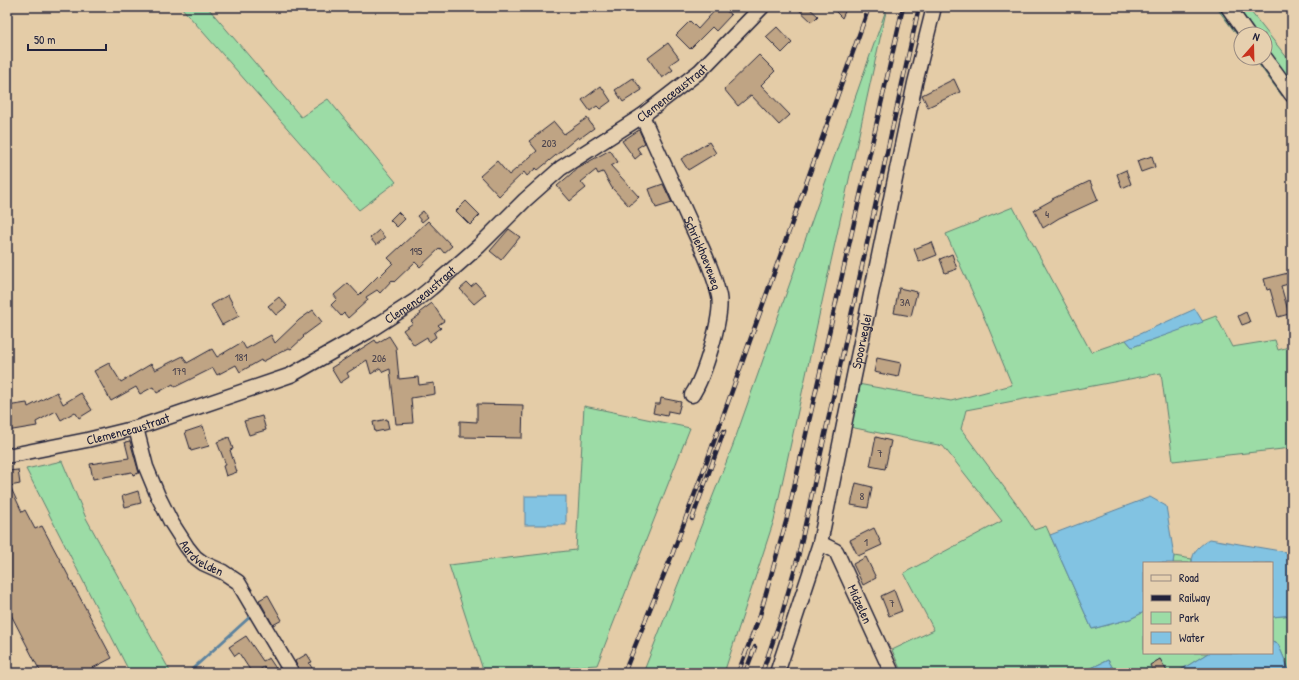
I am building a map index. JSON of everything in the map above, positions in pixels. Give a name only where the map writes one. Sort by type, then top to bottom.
[{"type":"street","name":"Clemenceaustraat","points":[[7,456],[87,440],[136,428],[291,375],[367,332],[415,302],[479,246],[525,200],[561,168],[642,116],[700,71],[762,7]]},
{"type":"street","name":"Spoorweglei","points":[[777,673],[820,543],[915,83],[934,7]]},
{"type":"street","points":[[1228,7],[1241,26]]},
{"type":"street","points":[[1271,66],[1292,95]]},
{"type":"street","name":"Schriekhoeveweg","points":[[642,116],[704,253],[719,297],[719,314],[713,339],[704,370],[697,388],[692,395]]},
{"type":"street","name":"Aardvelden","points":[[136,428],[146,467],[158,496],[175,528],[195,557],[238,582],[292,673]]},
{"type":"street","name":"Midzelen","points":[[820,543],[836,551],[892,673]]},
{"type":"green space","points":[[181,7],[211,7],[209,9],[301,117],[328,99],[396,182],[359,210]]},
{"type":"green space","points":[[887,7],[774,520],[724,673],[643,673],[733,445]]},
{"type":"green space","points":[[1216,7],[1247,7],[1262,26],[1233,26],[1233,29]]},
{"type":"green space","points":[[1273,40],[1292,64],[1292,91],[1282,96],[1260,66],[1273,66]]},
{"type":"green space","points":[[1013,207],[1091,352],[1126,340],[1132,347],[1216,316],[1232,347],[1275,340],[1278,350],[1292,346],[1292,448],[1173,461],[1161,373],[966,410],[961,429],[1034,530],[1046,526],[1092,629],[1130,619],[1143,612],[1143,654],[1206,654],[1176,673],[1168,673],[1160,659],[1150,665],[1154,673],[1116,673],[1108,660],[1081,673],[902,673],[892,650],[934,630],[904,573],[1002,521],[943,446],[850,427],[858,384],[951,401],[1012,385],[986,322],[946,234]]},
{"type":"green space","points":[[584,406],[690,428],[597,665],[484,673],[449,565],[576,550]]},
{"type":"green space","points":[[62,461],[86,518],[171,673],[130,673],[26,469]]},
{"type":"green space","points":[[1174,556],[1192,559],[1192,562],[1173,562]]},
{"type":"green space","points":[[1292,615],[1292,673],[1290,672],[1278,644],[1273,642],[1273,617]]},
{"type":"water","points":[[1195,309],[1203,322],[1132,347],[1126,340]]},
{"type":"water","points":[[525,496],[566,496],[566,525],[525,525]]},
{"type":"water","points":[[1150,497],[1166,506],[1174,556],[1173,562],[1143,562],[1143,612],[1130,619],[1092,629],[1050,535]]},
{"type":"water","points":[[1210,539],[1292,553],[1292,615],[1273,617],[1273,562],[1192,562],[1195,551]]},
{"type":"water","points":[[1273,642],[1278,644],[1290,672],[1292,673],[1176,673],[1206,654],[1273,654]]},
{"type":"water","points":[[1108,660],[1116,673],[1081,673]]},
{"type":"building","points":[[718,7],[722,7],[731,15],[716,31],[712,27],[690,49],[676,35],[690,21],[698,29]]},
{"type":"building","points":[[796,7],[808,7],[818,16],[812,22]]},
{"type":"building","points":[[831,7],[847,7],[842,18]]},
{"type":"building","points":[[777,27],[792,43],[782,53],[766,37]]},
{"type":"building","points":[[668,43],[679,58],[669,65],[673,70],[662,78],[648,58]]},
{"type":"building","points":[[759,55],[775,71],[761,85],[790,115],[779,125],[751,95],[738,106],[724,89]]},
{"type":"building","points":[[633,78],[642,90],[623,102],[615,90]]},
{"type":"building","points":[[954,79],[960,92],[928,107],[922,95]]},
{"type":"building","points":[[601,86],[611,101],[600,109],[597,106],[590,111],[582,100]]},
{"type":"building","points":[[587,118],[594,128],[579,139],[578,137],[538,170],[536,168],[527,176],[524,172],[499,196],[480,176],[497,161],[509,175],[537,151],[529,141],[554,122],[564,134]]},
{"type":"building","points":[[639,130],[645,143],[637,148],[641,154],[635,159],[622,141]]},
{"type":"building","points":[[709,142],[716,153],[688,170],[681,159]]},
{"type":"building","points":[[610,150],[618,162],[611,166],[639,197],[629,206],[612,188],[603,172],[598,174],[596,170],[581,182],[586,188],[570,201],[557,186],[579,167]]},
{"type":"building","points":[[1152,156],[1155,167],[1141,172],[1137,161]]},
{"type":"building","points":[[1126,170],[1131,184],[1122,188],[1117,174]]},
{"type":"building","points":[[1090,181],[1098,200],[1059,218],[1043,228],[1034,210],[1052,199]]},
{"type":"building","points":[[663,184],[672,203],[656,208],[649,189]]},
{"type":"building","points":[[466,201],[480,215],[470,225],[456,211]]},
{"type":"building","points":[[423,211],[428,217],[422,222],[417,216]]},
{"type":"building","points":[[398,212],[405,219],[397,227],[390,220]]},
{"type":"building","points":[[428,221],[452,246],[444,253],[440,248],[420,267],[415,262],[394,282],[392,280],[380,293],[377,290],[366,297],[368,300],[348,318],[344,313],[341,316],[331,305],[337,299],[334,295],[348,283],[359,295],[393,263],[388,258]]},
{"type":"building","points":[[509,229],[520,237],[501,260],[490,251]]},
{"type":"building","points":[[379,230],[385,238],[376,245],[370,238]]},
{"type":"building","points":[[932,242],[937,255],[919,262],[914,249]]},
{"type":"building","points":[[952,254],[957,269],[945,273],[940,259]]},
{"type":"building","points":[[1292,272],[1292,283],[1281,286],[1289,314],[1278,317],[1270,289],[1267,290],[1264,279]]},
{"type":"building","points":[[467,283],[471,287],[476,283],[486,294],[474,304],[460,289]]},
{"type":"building","points":[[899,288],[917,292],[911,316],[894,313]]},
{"type":"building","points":[[228,295],[239,316],[222,325],[211,305]]},
{"type":"building","points":[[279,297],[287,306],[276,315],[268,306]]},
{"type":"building","points":[[432,303],[444,321],[438,325],[441,328],[434,333],[436,337],[429,342],[427,337],[414,345],[403,330],[413,323],[411,321]]},
{"type":"building","points":[[313,310],[322,322],[303,336],[304,337],[291,349],[289,348],[262,362],[261,360],[240,372],[236,365],[217,375],[213,368],[175,387],[173,384],[157,393],[153,387],[140,394],[136,387],[111,401],[94,371],[109,363],[121,382],[151,364],[155,370],[183,356],[187,363],[212,349],[217,357],[242,342],[246,349],[271,335],[275,343],[299,320]]},
{"type":"building","points":[[1246,312],[1250,322],[1242,325],[1238,316]]},
{"type":"building","points":[[389,336],[396,347],[399,379],[418,377],[419,385],[434,383],[435,394],[411,398],[413,423],[396,424],[390,369],[383,372],[380,368],[371,374],[367,360],[347,373],[349,377],[340,383],[331,368],[375,340],[377,343]]},
{"type":"building","points":[[877,358],[901,363],[898,377],[874,372]]},
{"type":"building","points":[[57,392],[63,404],[81,393],[92,410],[79,418],[75,412],[61,420],[56,411],[36,422],[37,426],[7,431],[7,406],[27,403],[28,407]]},
{"type":"building","points":[[661,398],[681,402],[678,413],[668,411],[667,416],[653,413],[655,404],[660,404]]},
{"type":"building","points":[[477,404],[523,405],[522,438],[460,437],[460,421],[477,422]]},
{"type":"building","points":[[262,416],[266,430],[249,435],[244,421]]},
{"type":"building","points":[[387,419],[389,429],[375,432],[373,422]]},
{"type":"building","points":[[203,426],[209,446],[191,451],[185,432]]},
{"type":"building","points":[[229,437],[233,449],[230,450],[237,472],[226,476],[223,466],[226,465],[217,442]]},
{"type":"building","points":[[876,437],[891,441],[885,469],[870,466]]},
{"type":"building","points":[[130,441],[139,473],[133,475],[132,472],[93,479],[90,464],[129,458],[125,442]]},
{"type":"building","points":[[18,470],[20,484],[10,486],[22,512],[25,510],[35,529],[42,526],[112,658],[83,673],[41,673],[7,607],[7,471]]},
{"type":"building","points":[[856,483],[872,487],[868,508],[851,505]]},
{"type":"building","points":[[138,491],[141,503],[125,507],[122,496]]},
{"type":"building","points":[[874,528],[882,545],[858,556],[850,540]]},
{"type":"building","points":[[866,557],[876,578],[863,585],[853,564]]},
{"type":"building","points":[[894,590],[902,611],[889,616],[881,596]]},
{"type":"building","points":[[268,595],[282,620],[273,625],[259,600]]},
{"type":"building","points":[[246,636],[263,661],[269,658],[279,673],[268,673],[264,667],[255,673],[252,673],[239,653],[235,656],[229,647]]},
{"type":"building","points":[[307,654],[312,662],[309,663],[315,673],[300,673],[295,661]]},
{"type":"building","points":[[1160,659],[1168,673],[1154,673],[1150,665]]},
{"type":"waterway","points":[[188,673],[252,615]]},
{"type":"railway","points":[[624,673],[672,555],[707,461],[869,7]]},
{"type":"railway","points":[[738,673],[760,615],[787,518],[903,7]]},
{"type":"railway","points":[[762,673],[780,621],[798,557],[919,7]]},
{"type":"railway","points":[[692,519],[724,431]]},
{"type":"railway","points":[[745,673],[755,647]]}]
